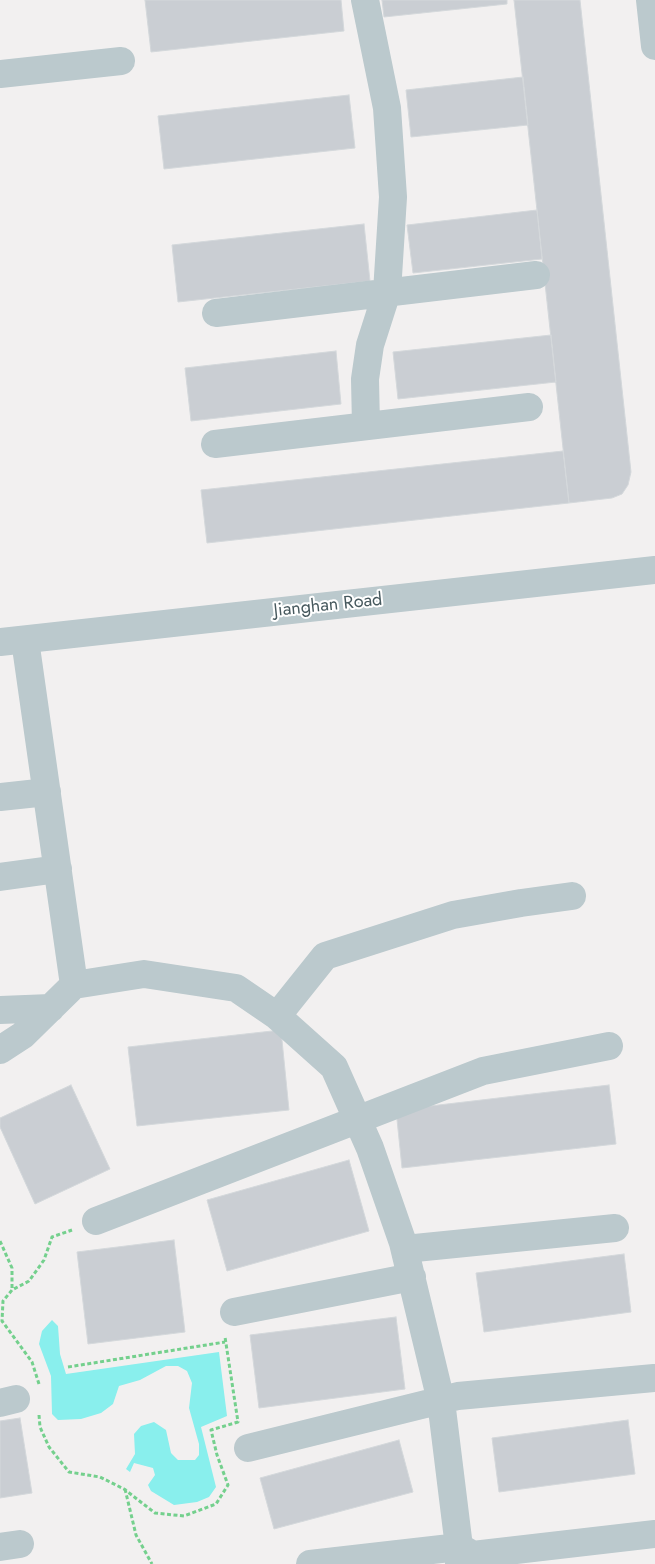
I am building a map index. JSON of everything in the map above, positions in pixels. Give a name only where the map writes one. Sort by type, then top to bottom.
[{"type":"street","points":[[365,0],[386,108],[393,197],[387,292],[370,344],[365,380],[366,426]]},
{"type":"street","points":[[650,0],[655,46]]},
{"type":"street","points":[[0,74],[121,61]]},
{"type":"street","points":[[216,314],[536,275]]},
{"type":"street","points":[[215,444],[529,407]]},
{"type":"street","name":"Jianghan Road","points":[[12,641],[655,570]]},
{"type":"street","points":[[12,641],[47,792],[74,985]]},
{"type":"street","points":[[0,797],[47,792]]},
{"type":"street","points":[[0,877],[58,869]]},
{"type":"street","points":[[277,1016],[325,956],[454,915],[572,896]]},
{"type":"street","points":[[0,1050],[23,1035],[74,985],[144,974],[236,988],[277,1016],[334,1067],[370,1148],[405,1250],[412,1277],[441,1401],[459,1556]]},
{"type":"street","points":[[0,1010],[51,1008]]},
{"type":"street","points":[[96,1221],[483,1071],[609,1046]]},
{"type":"street","points":[[405,1250],[616,1228]]},
{"type":"street","points":[[234,1312],[412,1277]]},
{"type":"street","points":[[248,1448],[458,1396],[654,1378]]},
{"type":"street","points":[[310,1564],[473,1555],[655,1534]]},
{"type":"path","points":[[68,1367],[225,1342],[238,1422],[211,1430],[217,1455],[228,1485],[216,1504],[184,1516],[155,1513],[124,1489],[100,1477],[69,1472],[49,1447],[23,1400],[39,1383],[32,1362],[2,1321],[3,1301],[12,1290],[29,1281],[44,1260],[52,1237],[96,1221]]},
{"type":"path","points":[[0,1241],[12,1268],[12,1290]]},
{"type":"path","points":[[124,1489],[136,1535],[152,1564]]},
{"type":"water","points":[[52,1320],[58,1326],[60,1354],[66,1374],[219,1352],[227,1416],[201,1427],[216,1487],[209,1497],[197,1502],[174,1505],[151,1491],[148,1485],[155,1475],[153,1468],[134,1463],[130,1472],[126,1469],[135,1454],[134,1434],[141,1426],[154,1422],[166,1430],[171,1453],[178,1460],[195,1460],[199,1455],[199,1444],[189,1408],[192,1383],[187,1371],[178,1366],[166,1366],[140,1380],[119,1386],[113,1404],[101,1413],[81,1419],[58,1420],[52,1414],[51,1376],[39,1344],[42,1331]]},
{"type":"building","points":[[145,0],[341,0],[344,31],[151,52]]},
{"type":"building","points":[[382,0],[507,0],[507,4],[384,17]]},
{"type":"building","points":[[514,0],[580,0],[631,472],[628,485],[622,494],[612,498],[569,503]]},
{"type":"building","points":[[523,77],[528,125],[411,137],[406,90]]},
{"type":"building","points":[[349,95],[355,148],[164,169],[158,116]]},
{"type":"building","points":[[537,210],[542,259],[413,273],[407,225]]},
{"type":"building","points":[[364,224],[370,281],[178,302],[172,245]]},
{"type":"building","points":[[551,335],[556,382],[398,399],[393,352]]},
{"type":"building","points":[[336,351],[341,404],[191,421],[185,368]]},
{"type":"building","points":[[563,451],[569,503],[207,543],[201,490]]},
{"type":"building","points":[[281,1030],[289,1110],[137,1126],[128,1047]]},
{"type":"building","points":[[71,1085],[110,1169],[35,1204],[0,1127],[0,1118]]},
{"type":"building","points":[[609,1085],[616,1144],[402,1168],[396,1110]]},
{"type":"building","points":[[349,1160],[369,1231],[227,1271],[207,1200]]},
{"type":"building","points":[[174,1240],[185,1332],[88,1344],[77,1252]]},
{"type":"building","points":[[624,1254],[631,1312],[484,1332],[476,1273]]},
{"type":"building","points":[[396,1317],[405,1389],[259,1408],[250,1335]]},
{"type":"building","points":[[20,1418],[32,1493],[0,1498],[0,1421]]},
{"type":"building","points":[[628,1420],[635,1474],[499,1492],[492,1438]]},
{"type":"building","points":[[399,1440],[413,1492],[274,1529],[260,1478]]}]
